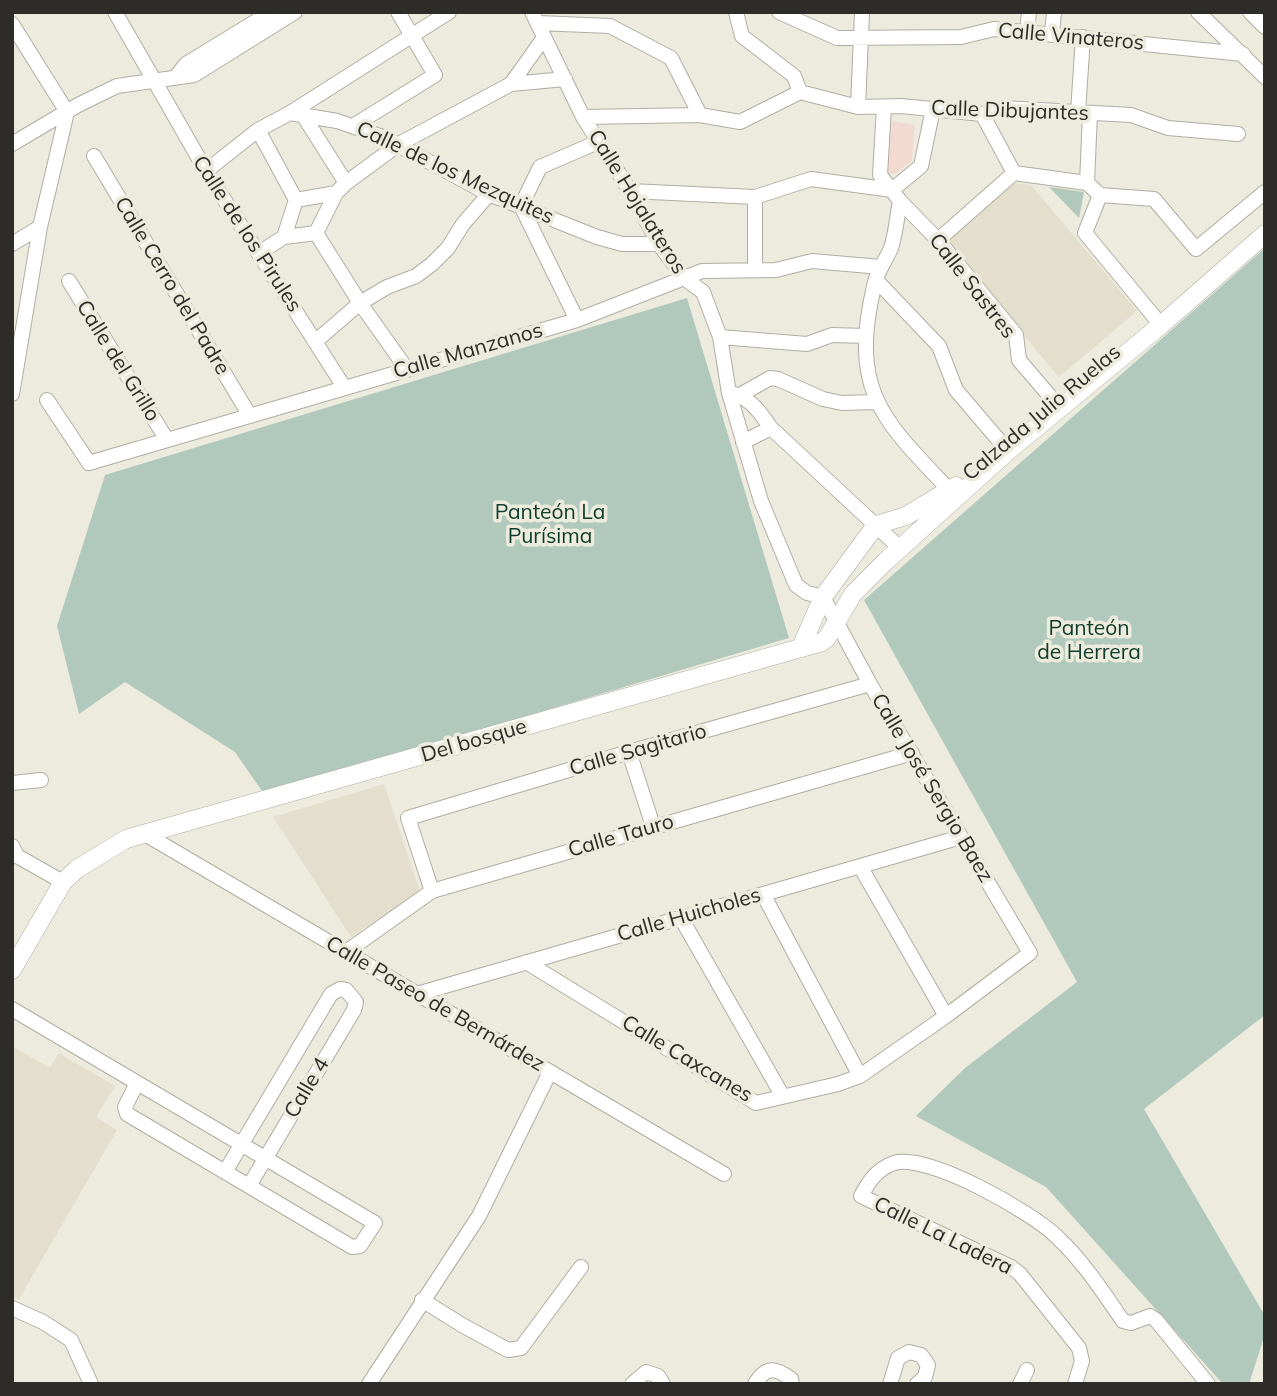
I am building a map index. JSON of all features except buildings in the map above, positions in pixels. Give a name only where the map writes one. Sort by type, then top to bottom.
[{"type":"main road","name":"Calzada Julio Ruelas","points":[[1158,322],[1265,223]]},
{"type":"main road","name":"Calzada Julio Ruelas","points":[[837,622],[853,594],[953,494],[1265,234]]},
{"type":"main road","name":"Calzada Julio Ruelas","points":[[876,525],[906,516],[953,494]]},
{"type":"main road","points":[[801,648],[822,597],[876,525]]},
{"type":"main road","name":"Del bosque","points":[[63,882],[77,869],[126,839],[801,648],[827,638],[837,622]]},
{"type":"main road","points":[[12,970],[17,949],[63,882]]},
{"type":"street","name":"Calle de los Pirules","points":[[115,12],[206,171],[344,387]]},
{"type":"street","points":[[12,144],[117,86],[175,78],[271,12]]},
{"type":"street","points":[[257,21],[295,12]]},
{"type":"street","points":[[353,126],[435,75],[398,12]]},
{"type":"street","points":[[206,171],[258,130],[296,114],[449,12]]},
{"type":"street","points":[[583,117],[700,115],[740,122],[800,92],[794,76],[742,36],[736,12]]},
{"type":"street","name":"Calle Vinateros","points":[[779,12],[837,38],[961,37],[994,29],[1242,54]]},
{"type":"street","points":[[858,107],[863,12]]},
{"type":"street","points":[[1027,31],[1029,12]]},
{"type":"street","points":[[1052,33],[1054,12]]},
{"type":"street","points":[[1198,12],[1265,76]]},
{"type":"street","points":[[535,17],[610,26],[671,58],[700,115]]},
{"type":"street","name":"Calle Hojalateros","points":[[535,17],[543,39],[583,117],[659,243],[684,278],[702,292],[720,337],[735,394],[743,442],[761,501],[789,573],[800,589],[822,597],[837,622]]},
{"type":"street","points":[[12,24],[68,112],[17,336],[12,394]]},
{"type":"street","points":[[1083,37],[1087,183]]},
{"type":"street","points":[[511,84],[543,39]]},
{"type":"street","points":[[296,200],[341,188],[399,144],[511,84],[565,79]]},
{"type":"street","name":"Calle Dibujantes","points":[[800,92],[858,107],[901,106],[982,114],[1003,108],[1131,115],[1168,128],[1238,134]]},
{"type":"street","name":"Calle Sastres","points":[[884,107],[880,175],[1016,335],[1019,360],[1057,405]]},
{"type":"street","points":[[933,110],[921,166],[896,195],[891,247],[878,274],[866,337],[868,380],[876,402],[905,445],[953,494]]},
{"type":"street","points":[[296,114],[341,188]]},
{"type":"street","name":"Calle de los Mezquites","points":[[296,114],[353,126],[399,144],[489,194],[597,236],[622,244],[659,243]]},
{"type":"street","points":[[982,114],[1014,173]]},
{"type":"street","points":[[258,130],[296,200],[284,237]]},
{"type":"street","points":[[577,320],[521,206],[540,167],[598,142]]},
{"type":"street","name":"Calle Cerro del Padre","points":[[94,156],[250,416]]},
{"type":"street","points":[[938,240],[1014,173],[1087,183],[1100,195],[1154,199],[1196,249],[1265,192]]},
{"type":"street","points":[[630,191],[755,197],[811,179],[896,195]]},
{"type":"street","points":[[316,233],[341,188]]},
{"type":"street","points":[[316,341],[360,303],[387,287],[416,276],[432,264],[448,248],[463,224],[489,194]]},
{"type":"street","points":[[1100,195],[1084,233],[1158,322]]},
{"type":"street","points":[[755,197],[755,270]]},
{"type":"street","points":[[12,244],[40,227]]},
{"type":"street","points":[[258,253],[284,237],[316,233]]},
{"type":"street","points":[[316,233],[360,303],[406,368]]},
{"type":"street","name":"Calle Manzanos","points":[[47,400],[89,463],[577,320],[702,271],[776,270],[812,261],[878,274]]},
{"type":"street","points":[[878,274],[939,346],[956,390],[1005,448]]},
{"type":"street","name":"Calle del Grillo","points":[[69,281],[167,440]]},
{"type":"street","points":[[720,337],[807,344],[832,335],[866,337]]},
{"type":"street","points":[[876,402],[842,403],[823,399],[770,378],[735,394],[760,412],[771,428],[900,548]]},
{"type":"street","points":[[743,442],[771,428]]},
{"type":"street","name":"Calle José Sergio Baez","points":[[837,622],[870,684],[1030,953]]},
{"type":"street","name":"Calle Sagitario","points":[[432,891],[408,818],[629,751],[870,684]]},
{"type":"street","points":[[629,751],[653,826]]},
{"type":"street","name":"Calle Tauro","points":[[346,952],[432,891],[912,753]]},
{"type":"street","points":[[12,783],[41,780]]},
{"type":"street","name":"Calle Paseo de Bernárdez","points":[[145,834],[724,1174]]},
{"type":"street","name":"Calle Huicholes","points":[[417,993],[961,837]]},
{"type":"street","points":[[12,846],[17,856],[63,882]]},
{"type":"street","points":[[860,866],[946,1016]]},
{"type":"street","points":[[762,894],[860,1076]]},
{"type":"street","points":[[681,918],[782,1095]]},
{"type":"street","name":"Calle Caxcanes","points":[[526,962],[756,1103],[838,1084],[860,1076],[1030,953]]},
{"type":"street","name":"Calle 4","points":[[241,1144],[331,994],[340,989],[346,990],[356,1002],[354,1010],[249,1186]]},
{"type":"street","points":[[12,1009],[375,1223],[360,1246],[352,1247],[127,1114],[125,1107],[137,1083]]},
{"type":"street","points":[[369,1384],[479,1216],[550,1072]]},
{"type":"street","points":[[225,1172],[241,1144]]},
{"type":"street","name":"Calle La Ladera","points":[[1075,1384],[1082,1361],[1079,1348],[1020,1274],[1011,1267],[860,1196],[872,1177],[882,1168],[897,1162],[935,1168],[1021,1209],[1072,1252],[1124,1321],[1131,1323],[1150,1316],[1156,1320],[1208,1384]]},
{"type":"street","points":[[422,1300],[508,1350],[521,1348],[581,1267]]},
{"type":"street","points":[[12,1308],[43,1322],[71,1340],[91,1384]]},
{"type":"street","points":[[890,1384],[898,1358],[909,1352],[921,1355],[928,1371],[917,1384]]},
{"type":"street","points":[[755,1384],[761,1374],[768,1370],[781,1372],[791,1379],[792,1384]]},
{"type":"street","points":[[632,1384],[646,1372],[658,1376],[663,1384]]},
{"type":"shaded area","points":[[892,121],[915,125],[912,160],[895,174],[886,173]]},
{"type":"shaded area","points":[[1010,183],[1031,185],[1137,311],[1059,377],[943,240]]},
{"type":"shaded area","points":[[384,784],[420,892],[351,937],[273,817]]},
{"type":"shaded area","points":[[12,1046],[50,1068],[59,1053],[115,1086],[96,1117],[117,1130],[19,1299],[12,1296]]},
{"type":"green space","points":[[1049,187],[1084,192],[1079,218]]},
{"type":"green space","name":"Panteón de Herrera","points":[[1265,248],[1265,1015],[1144,1109],[1265,1316],[1265,1334],[1249,1384],[1223,1384],[1046,1187],[916,1116],[965,1068],[1077,982],[864,600]]},
{"type":"green space","name":"Panteón La Purísima","points":[[687,298],[789,638],[264,794],[235,752],[125,682],[79,714],[57,626],[105,475]]}]
